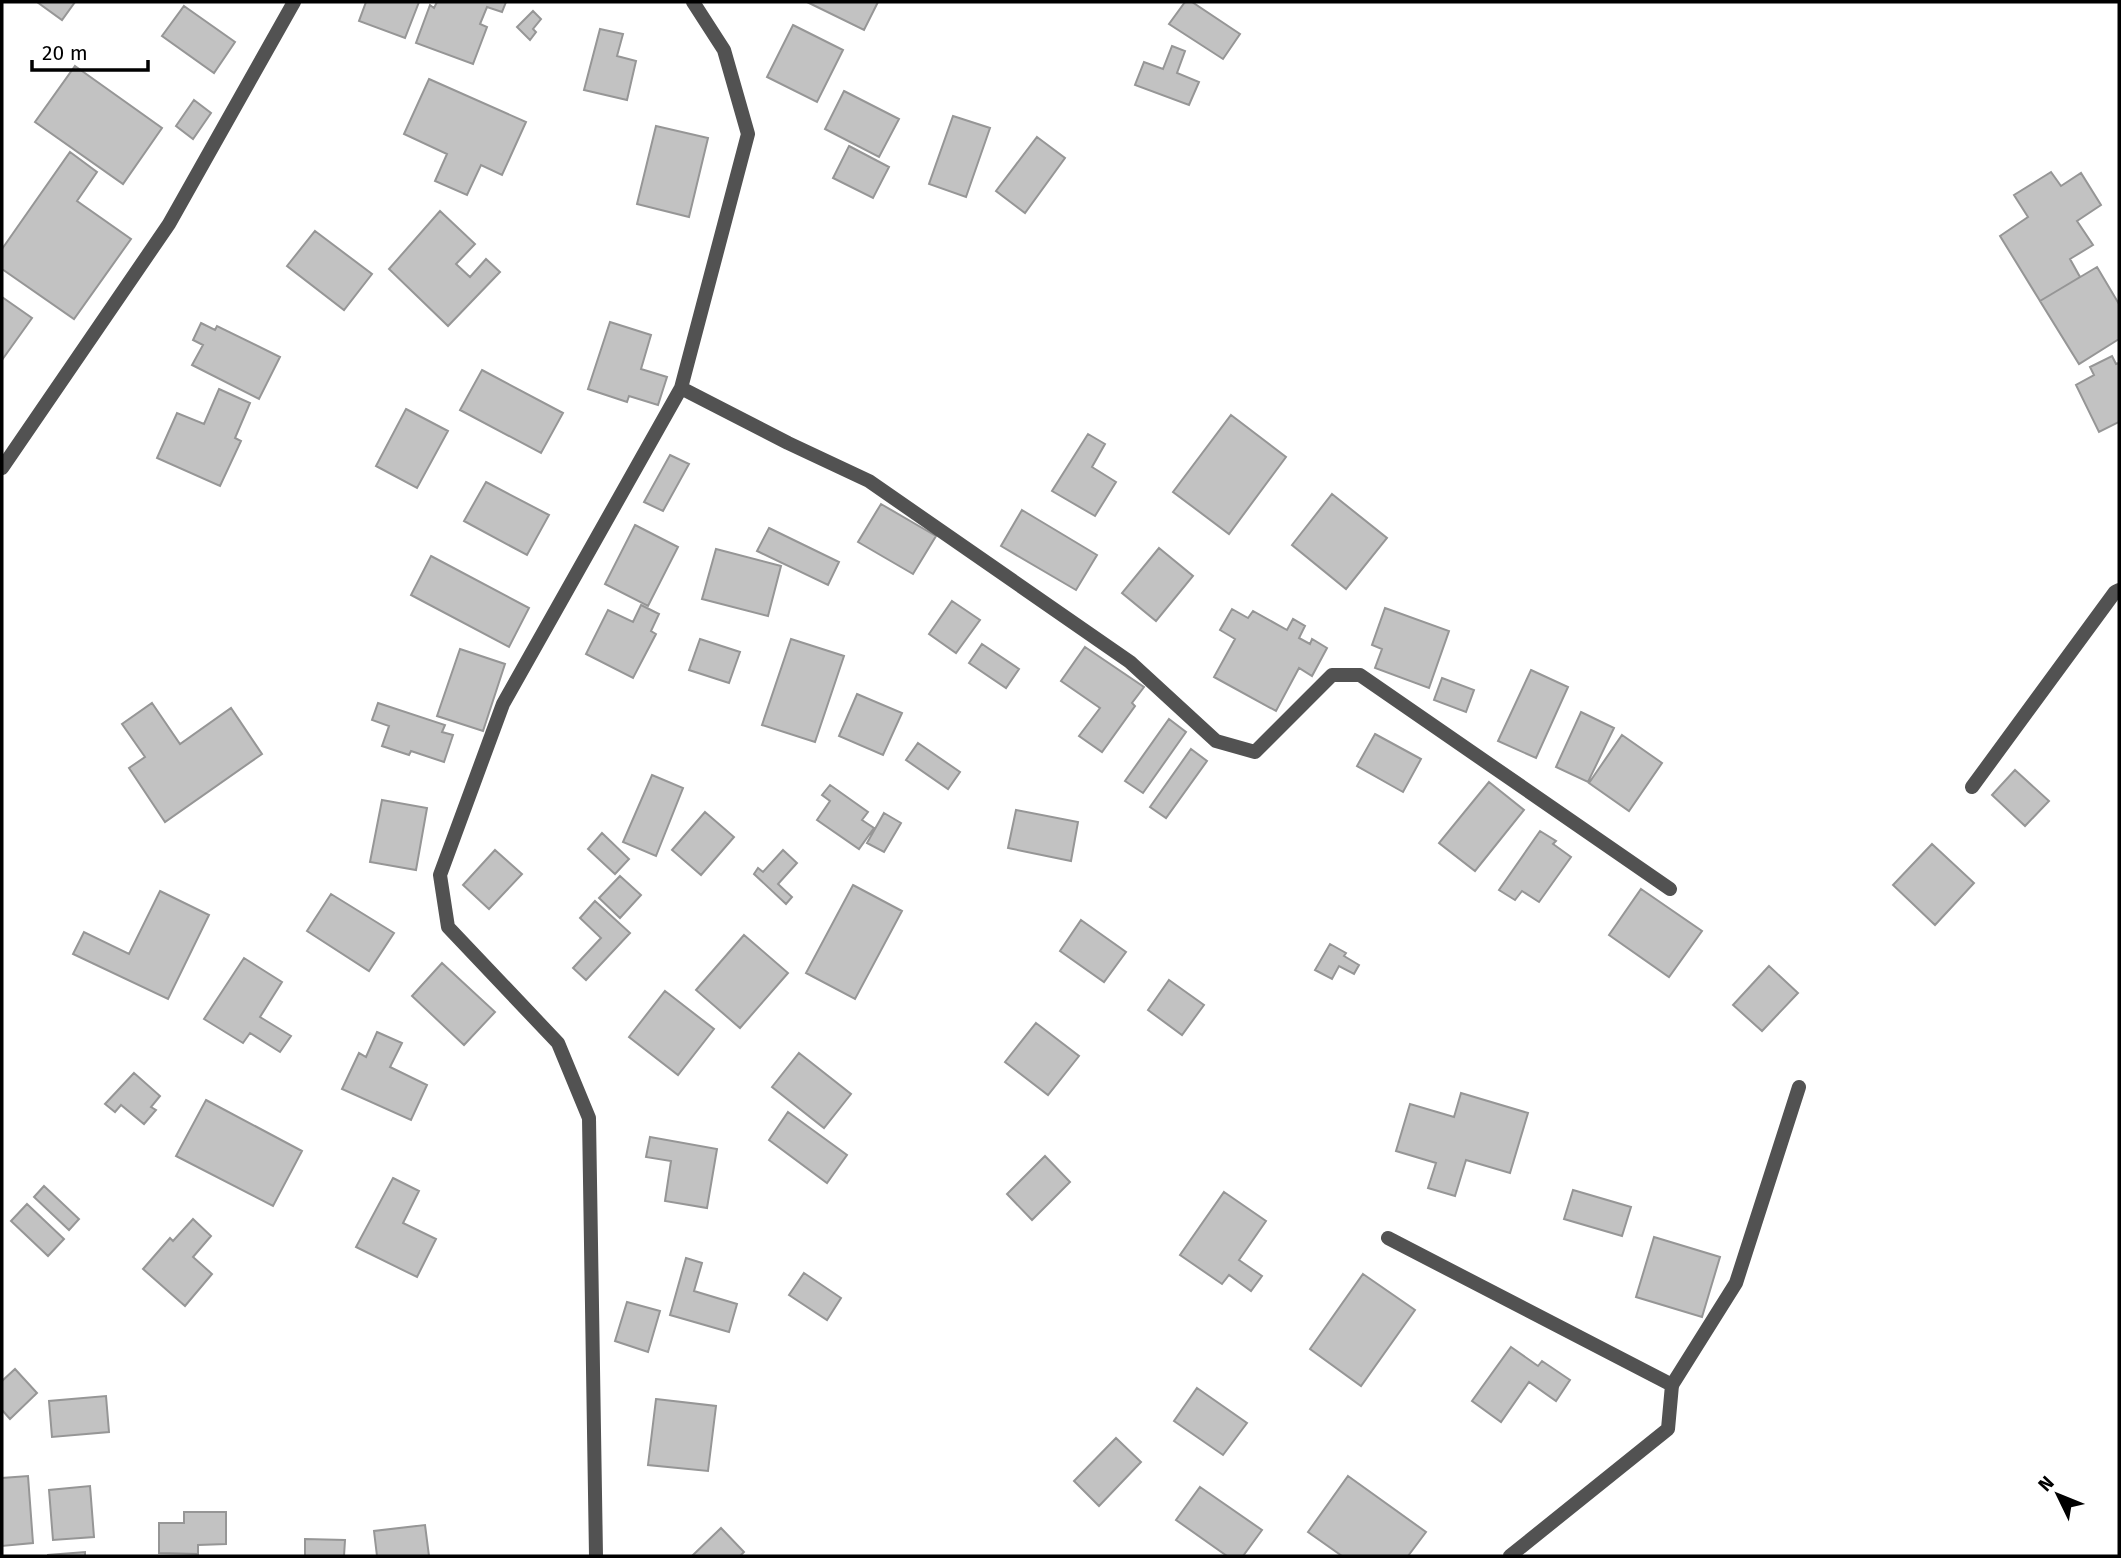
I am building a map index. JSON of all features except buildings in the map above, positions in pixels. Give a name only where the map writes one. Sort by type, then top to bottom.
[{"type":"street","points":[[2,468],[169,224],[293,2]]},
{"type":"street","points":[[596,1556],[589,1118],[558,1044],[448,927],[440,875],[503,704],[681,388],[748,134],[724,50],[693,2]]},
{"type":"street","points":[[681,388],[869,481],[1130,662],[1216,741],[1255,752],[1332,675],[1360,675],[1670,889]]},
{"type":"street","points":[[1972,788],[2119,590]]},
{"type":"street","points":[[1510,1556],[1668,1429],[1672,1385],[1736,1283],[1799,1087]]},
{"type":"street","points":[[1388,1238],[1672,1385]]}]
